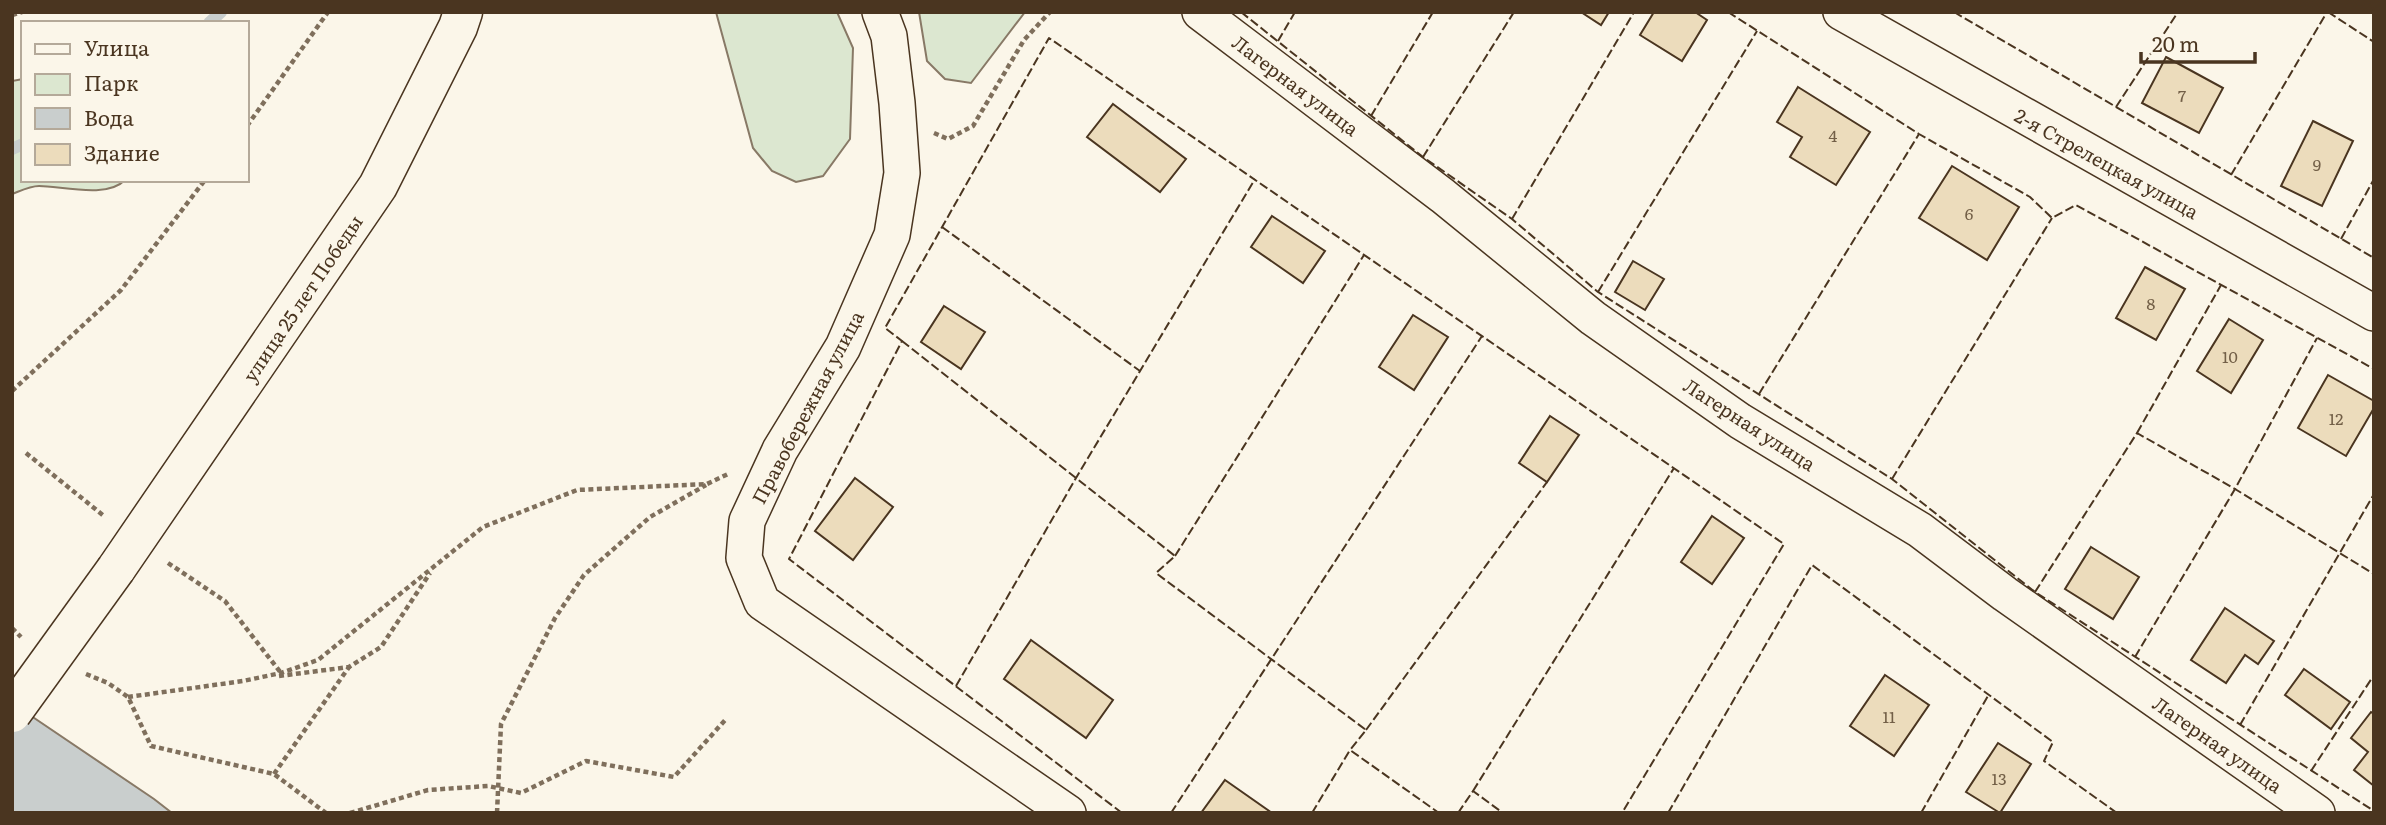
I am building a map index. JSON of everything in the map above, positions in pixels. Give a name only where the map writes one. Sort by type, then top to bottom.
[{"type":"main road","name":"улица 25 лет Победы","points":[[12,713],[126,555],[378,186],[463,12]]},
{"type":"street","name":"Правобережная улица","points":[[880,12],[889,36],[902,173],[892,235],[843,347],[780,450],[747,521],[744,558],[762,602],[1068,813]]},
{"type":"street","name":"Лагерная улица","points":[[1200,12],[1443,196],[1593,318],[1740,421],[1920,530],[2005,594],[2317,813]]},
{"type":"street","name":"2-я Стрелецкая улица","points":[[1841,12],[2374,313]]},
{"type":"path","points":[[12,15],[22,12]]},
{"type":"path","points":[[248,125],[328,12]]},
{"type":"path","points":[[897,103],[918,127],[948,139],[973,127],[1024,40],[1050,12]]},
{"type":"path","points":[[12,391],[121,290],[203,182]]},
{"type":"path","points":[[497,813],[501,724],[555,618],[584,575],[650,517],[707,484],[780,450]]},
{"type":"path","points":[[26,453],[126,555],[225,601],[281,673]]},
{"type":"path","points":[[243,681],[281,673],[318,660],[483,527],[577,490],[707,484]]},
{"type":"path","points":[[274,774],[349,667],[381,647],[433,568]]},
{"type":"path","points":[[326,813],[274,774],[151,746],[128,697],[349,667]]},
{"type":"path","points":[[349,813],[428,790],[488,786],[521,793],[586,761],[674,776],[727,718]]},
{"type":"green space","points":[[716,12],[837,12],[853,48],[850,139],[823,176],[796,182],[772,171],[753,148]]},
{"type":"green space","points":[[919,12],[1025,12],[971,83],[945,79],[927,61]]},
{"type":"green space","points":[[21,79],[21,182],[122,182],[107,189],[39,186],[12,194],[12,81]]},
{"type":"water","points":[[12,703],[154,799],[172,813],[12,813]]},
{"type":"building","points":[[1581,12],[1609,12],[1601,25]]},
{"type":"building","points":[[1654,12],[1695,12],[1707,20],[1682,61],[1640,35]]},
{"type":"building","points":[[2166,57],[2223,88],[2199,133],[2142,103]]},
{"type":"building","points":[[1798,87],[1870,132],[1836,185],[1790,157],[1802,137],[1777,122]]},
{"type":"building","points":[[1113,104],[1186,159],[1160,192],[1087,137]]},
{"type":"building","points":[[2313,121],[2353,141],[2322,206],[2281,186]]},
{"type":"building","points":[[1952,166],[2019,207],[1987,260],[1919,218]]},
{"type":"building","points":[[1272,216],[1325,251],[1303,283],[1251,247]]},
{"type":"building","points":[[1633,261],[1664,279],[1645,310],[1615,292]]},
{"type":"building","points":[[2145,267],[2185,289],[2156,340],[2116,318]]},
{"type":"building","points":[[944,306],[985,332],[961,369],[921,342]]},
{"type":"building","points":[[1413,315],[1448,337],[1414,390],[1379,367]]},
{"type":"building","points":[[2229,319],[2263,340],[2231,393],[2197,371]]},
{"type":"building","points":[[2328,375],[2374,401],[2374,408],[2346,456],[2298,428]]},
{"type":"building","points":[[1550,416],[1579,435],[1547,482],[1519,463]]},
{"type":"building","points":[[855,478],[893,507],[853,560],[815,531]]},
{"type":"building","points":[[1712,516],[1744,538],[1712,584],[1681,562]]},
{"type":"building","points":[[2091,547],[2139,577],[2113,619],[2065,589]]},
{"type":"building","points":[[2225,608],[2274,641],[2258,664],[2245,655],[2226,683],[2191,660]]},
{"type":"building","points":[[1031,640],[1113,700],[1086,738],[1004,679]]},
{"type":"building","points":[[2304,669],[2350,702],[2331,729],[2285,695]]},
{"type":"building","points":[[1885,675],[1929,705],[1894,756],[1850,726]]},
{"type":"building","points":[[2371,712],[2374,714],[2374,786],[2354,770],[2368,752],[2351,738]]},
{"type":"building","points":[[1998,743],[2031,764],[2000,813],[1966,792]]},
{"type":"building","points":[[1225,780],[1272,813],[1201,813]]},
{"type":"waterway","points":[[211,21],[221,12]]},
{"type":"waterway","points":[[12,149],[21,145]]},
{"type":"fence","points":[[1241,12],[1423,157],[1512,219],[1598,292],[1892,479],[2035,592],[2374,811]]},
{"type":"fence","points":[[1278,41],[1295,12]]},
{"type":"fence","points":[[1371,116],[1433,12]]},
{"type":"fence","points":[[1423,157],[1514,12]]},
{"type":"fence","points":[[1512,219],[1634,12]]},
{"type":"fence","points":[[1728,12],[1919,134],[2030,197],[2052,218],[2076,205],[2374,369]]},
{"type":"fence","points":[[1954,12],[2374,258]]},
{"type":"fence","points":[[2116,107],[2178,12]]},
{"type":"fence","points":[[2231,175],[2327,12]]},
{"type":"fence","points":[[2328,12],[2374,42]]},
{"type":"fence","points":[[1598,292],[1757,31]]},
{"type":"fence","points":[[1122,813],[789,559],[902,341],[885,328],[1049,38],[1784,544],[1622,813]]},
{"type":"fence","points":[[1759,394],[1919,134]]},
{"type":"fence","points":[[956,686],[1076,478],[1255,179]]},
{"type":"fence","points":[[2341,239],[2374,179]]},
{"type":"fence","points":[[1892,479],[2052,218]]},
{"type":"fence","points":[[942,227],[1140,371]]},
{"type":"fence","points":[[1175,556],[1364,255]]},
{"type":"fence","points":[[2137,433],[2221,285]]},
{"type":"fence","points":[[1171,813],[1482,336]]},
{"type":"fence","points":[[2135,657],[2235,489],[2317,338]]},
{"type":"fence","points":[[902,341],[1175,556],[1156,573],[1366,730],[1350,750],[1439,813]]},
{"type":"fence","points":[[2035,592],[2137,433],[2374,574]]},
{"type":"fence","points":[[1473,791],[1674,468]]},
{"type":"fence","points":[[1366,730],[1547,482]]},
{"type":"fence","points":[[2240,725],[2374,494]]},
{"type":"fence","points":[[1668,813],[1812,565],[2053,742],[2044,761],[2117,813]]},
{"type":"fence","points":[[2311,771],[2374,675]]},
{"type":"fence","points":[[1921,813],[1989,694]]},
{"type":"fence","points":[[1312,813],[1350,750]]},
{"type":"fence","points":[[1458,813],[1473,791],[1503,813]]}]
